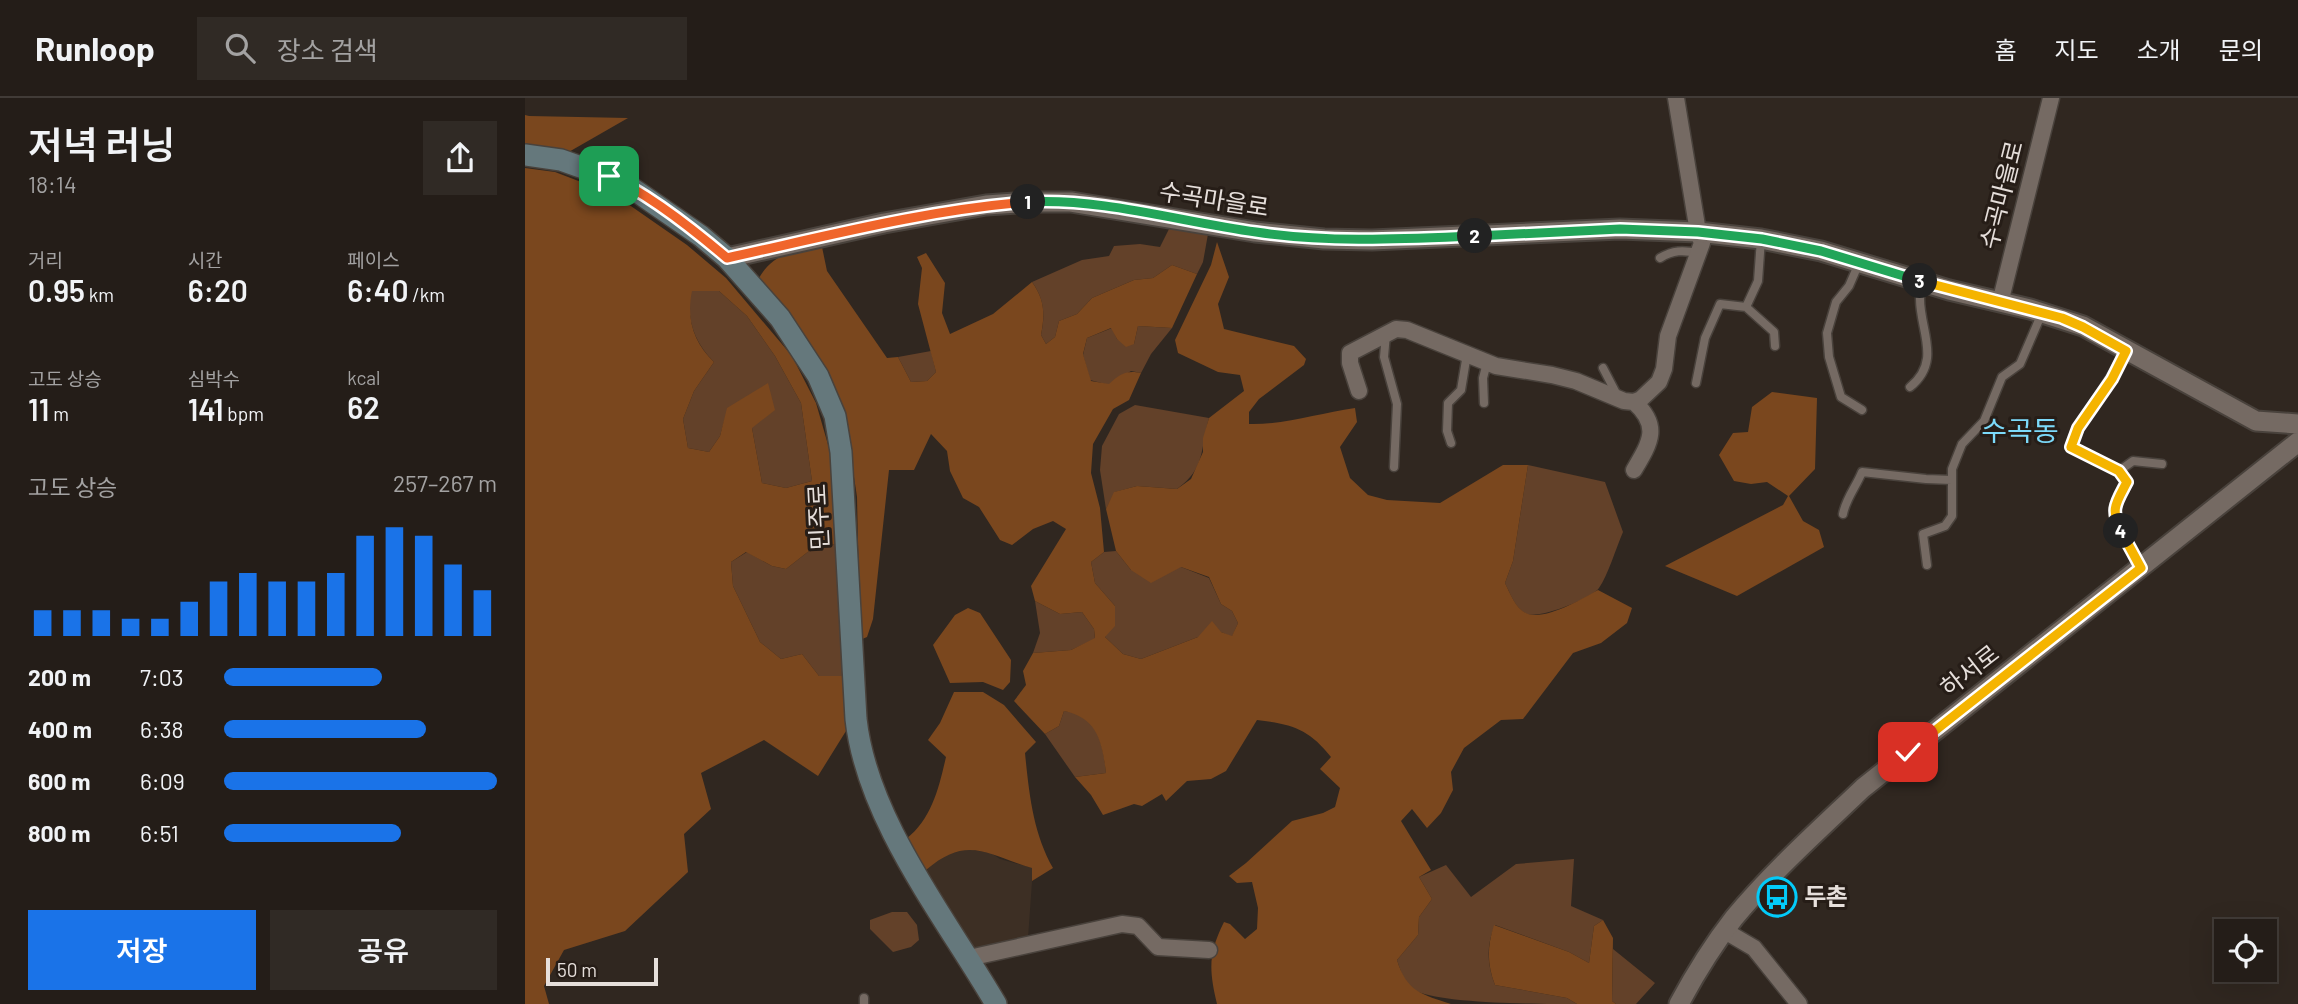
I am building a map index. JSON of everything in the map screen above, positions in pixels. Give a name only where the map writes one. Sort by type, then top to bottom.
[{"type":"main road","name":"민주로","points":[[525,155],[561,160],[623,182],[701,236],[727,258],[780,318],[818,376],[835,416],[845,492],[856,719],[860,743],[886,818],[936,908],[969,958],[989,999]]},
{"type":"street","points":[[1634,402],[1659,383],[1664,369],[1668,336],[1702,243],[1676,98]]},
{"type":"street","name":"수곡마을로","points":[[2000,303],[2050,98]]},
{"type":"street","name":"수곡마을로","points":[[727,258],[884,223],[986,205],[1031,202],[1070,202],[1255,232],[1324,239],[1372,240],[1620,229],[1698,232],[1762,239],[1821,251],[1922,282],[2043,313],[2083,327],[2256,421],[2298,424]]},
{"type":"street","points":[[1359,391],[1350,363],[1350,353],[1397,329],[1407,330],[1487,363],[1576,382],[1615,398],[1634,402],[1647,413],[1651,431],[1646,450],[1634,470]]},
{"type":"street","name":"하서로","points":[[1679,1004],[1725,931],[1762,887],[1863,789],[1952,715],[2298,442]]},
{"type":"street","points":[[969,958],[1122,924],[1138,926],[1158,947],[1209,950]]},
{"type":"street","points":[[1725,931],[1754,948],[1799,1004]]},
{"type":"lane","points":[[1746,307],[1758,281],[1762,239]]},
{"type":"lane","points":[[1660,258],[1669,252],[1685,250],[1699,253]]},
{"type":"lane","points":[[1859,263],[1849,286],[1836,302],[1828,333],[1829,357],[1842,397],[1862,410]]},
{"type":"lane","points":[[1910,387],[1921,378],[1929,352],[1920,299],[1922,282]]},
{"type":"lane","points":[[1696,383],[1705,338],[1720,304],[1746,307],[1774,332],[1775,346]]},
{"type":"lane","points":[[1927,565],[1923,534],[1945,526],[1952,516],[1952,469],[1962,444],[1984,421],[2002,377],[2020,364],[2043,313]]},
{"type":"lane","points":[[1386,334],[1384,358],[1397,404],[1394,467]]},
{"type":"lane","points":[[2126,351],[2112,379],[2078,428],[2071,447],[2119,471],[2127,482],[2114,506],[2114,517],[2141,568]]},
{"type":"lane","points":[[1451,443],[1447,430],[1448,403],[1461,390],[1467,354]]},
{"type":"lane","points":[[1484,403],[1483,378],[1487,363]]},
{"type":"lane","points":[[1603,368],[1616,393],[1615,398]]},
{"type":"lane","points":[[2119,471],[2133,461],[2162,464]]},
{"type":"lane","points":[[1843,514],[1846,499],[1855,489],[1862,472],[1926,480],[1952,480]]},
{"type":"shaded area","points":[[525,115],[628,118],[567,153],[525,146]]},
{"type":"shaded area","points":[[525,168],[555,172],[615,195],[687,245],[726,278],[792,356],[816,403],[831,455],[839,543],[809,551],[786,569],[772,566],[746,552],[731,562],[733,586],[760,642],[781,659],[802,654],[819,676],[843,676],[846,731],[818,776],[764,740],[701,773],[711,809],[684,834],[688,872],[625,931],[564,950],[544,986],[549,1004],[525,1004]],"holes":[[[692,291],[719,291],[747,316],[775,356],[801,403],[812,481],[786,488],[762,483],[752,428],[775,410],[768,383],[727,408],[720,436],[709,452],[688,448],[683,419],[694,391],[714,362],[701,347],[693,330],[690,301]]]},
{"type":"shaded area","points":[[1169,229],[1208,234],[1203,262],[1197,274],[1172,265],[1153,278],[1134,280],[1092,298],[1077,314],[1059,321],[1055,337],[1046,344],[1041,335],[1042,301],[1032,282],[1082,260],[1109,256],[1114,246],[1140,244],[1160,247]]},
{"type":"shaded area","points":[[1217,242],[1229,277],[1218,304],[1224,329],[1294,346],[1306,359],[1304,365],[1259,399],[1249,412],[1249,424],[1289,421],[1355,408],[1357,422],[1340,447],[1350,478],[1368,495],[1387,500],[1440,503],[1503,465],[1528,465],[1513,561],[1505,583],[1517,605],[1528,614],[1544,614],[1564,608],[1598,590],[1632,608],[1627,623],[1601,643],[1573,653],[1523,719],[1501,720],[1464,748],[1451,772],[1453,790],[1441,813],[1427,828],[1412,809],[1401,821],[1431,870],[1419,877],[1432,899],[1419,917],[1418,935],[1397,960],[1405,979],[1417,990],[1451,1004],[1217,1004],[1212,981],[1212,962],[1215,944],[1224,922],[1230,924],[1245,939],[1257,929],[1258,908],[1252,882],[1237,883],[1229,876],[1292,821],[1335,807],[1340,788],[1320,769],[1331,757],[1315,740],[1299,730],[1257,720],[1226,771],[1211,779],[1187,781],[1166,801],[1162,794],[1142,806],[1134,804],[1103,815],[1091,795],[1075,777],[1106,773],[1103,751],[1091,726],[1075,714],[1064,711],[1059,726],[1045,734],[1014,701],[1026,685],[1023,671],[1033,653],[1071,650],[1095,638],[1094,629],[1082,612],[1060,614],[1035,601],[1031,586],[1066,529],[1053,521],[1033,529],[1012,545],[1000,540],[979,507],[963,498],[950,471],[947,451],[931,434],[914,470],[889,470],[873,619],[867,637],[860,640],[857,497],[845,417],[813,351],[759,278],[772,262],[786,254],[822,247],[827,271],[887,358],[898,357],[911,382],[927,381],[936,372],[918,304],[922,268],[917,257],[926,253],[945,283],[942,313],[950,334],[993,314],[1032,282],[1042,301],[1041,335],[1046,344],[1055,337],[1059,321],[1077,314],[1092,298],[1134,280],[1153,278],[1172,265],[1197,274],[1172,328],[1138,326],[1134,344],[1126,347],[1117,339],[1111,328],[1087,338],[1083,354],[1091,381],[1109,384],[1123,374],[1141,373],[1129,400],[1113,409],[1093,444],[1091,473],[1100,508],[1104,552],[1091,562],[1095,583],[1115,606],[1115,626],[1105,637],[1123,654],[1141,659],[1198,637],[1212,621],[1221,632],[1232,636],[1238,623],[1232,611],[1221,604],[1209,577],[1181,567],[1151,583],[1131,570],[1116,551],[1106,509],[1114,492],[1137,486],[1177,489],[1191,479],[1203,452],[1203,438],[1209,418],[1244,391],[1240,375],[1218,372],[1178,353],[1175,340],[1211,265]]},
{"type":"shaded area","points":[[691,291],[719,291],[747,316],[775,356],[801,403],[812,481],[786,488],[762,483],[752,428],[728,408],[720,436],[709,452],[688,448],[683,419],[694,391],[714,362],[693,330]]},
{"type":"shaded area","points":[[1138,326],[1172,328],[1151,354],[1141,373],[1131,371],[1109,385],[1090,380],[1083,355],[1087,338],[1112,328],[1117,339],[1134,344]]},
{"type":"shaded area","points":[[931,351],[936,372],[927,381],[911,382],[898,357]]},
{"type":"shaded area","points":[[1772,392],[1817,398],[1815,469],[1789,496],[1803,521],[1819,530],[1824,547],[1737,596],[1665,566],[1783,505],[1788,496],[1767,482],[1751,484],[1734,481],[1719,455],[1733,433],[1748,432],[1752,407]]},
{"type":"shaded area","points":[[1135,405],[1209,418],[1201,457],[1193,473],[1177,489],[1137,486],[1115,492],[1106,509],[1100,470],[1102,446],[1119,414]]},
{"type":"shaded area","points":[[1528,465],[1605,482],[1623,532],[1599,588],[1576,602],[1533,615],[1519,608],[1505,583],[1513,561]]},
{"type":"shaded area","points":[[839,543],[843,676],[819,676],[802,654],[781,659],[760,642],[733,586],[731,562],[747,552],[772,566],[786,569],[809,551]]},
{"type":"shaded area","points":[[1116,551],[1131,570],[1181,567],[1209,578],[1221,604],[1232,611],[1238,623],[1232,637],[1221,632],[1198,637],[1141,659],[1123,654],[1105,637],[1115,606],[1095,583],[1091,562],[1104,552]]},
{"type":"shaded area","points":[[1035,601],[1060,614],[1082,612],[1094,629],[1095,639],[1071,650],[1033,653],[1040,633]]},
{"type":"shaded area","points":[[968,608],[980,613],[1011,660],[1010,682],[1003,690],[983,682],[950,683],[933,645],[955,615]]},
{"type":"shaded area","points":[[954,692],[983,692],[1004,705],[1036,742],[1025,753],[1028,783],[1036,827],[1053,868],[1032,881],[1032,868],[978,851],[954,853],[926,870],[906,839],[922,822],[937,791],[946,757],[928,740],[940,723]]},
{"type":"shaded area","points":[[1064,711],[1079,714],[1093,726],[1102,749],[1106,773],[1075,777],[1045,734],[1059,726]]},
{"type":"shaded area","points":[[967,849],[991,853],[1000,859],[1033,868],[1028,938],[973,948],[926,870],[942,856]]},
{"type":"shaded area","points":[[1574,859],[1571,906],[1603,920],[1594,926],[1589,963],[1569,952],[1495,925],[1489,955],[1495,985],[1567,998],[1577,1004],[1448,999],[1416,991],[1406,981],[1397,960],[1418,935],[1419,917],[1432,899],[1419,877],[1446,865],[1471,897],[1516,864]]},
{"type":"shaded area","points":[[892,912],[907,912],[917,925],[919,940],[911,947],[893,952],[870,929],[870,920]]},
{"type":"shaded area","points":[[1603,920],[1613,938],[1612,1001],[1616,1004],[1577,1004],[1567,998],[1495,985],[1489,955],[1494,925],[1569,952],[1589,963],[1594,926]]},
{"type":"shaded area","points":[[1613,949],[1655,983],[1636,1004],[1616,1004],[1612,1001]]},
{"type":"place","name":"두촌","points":[[1777,897]]},
{"type":"district","name":"수곡동","points":[[2020,431]]},
{"type":"route","points":[[609,176],[623,182],[701,236],[727,258],[884,223],[986,205],[1031,202],[1070,202],[1255,232],[1324,239],[1372,240],[1620,229],[1698,232],[1762,239],[1821,251],[1949,290],[2062,318],[2083,327],[2126,351],[2112,379],[2078,428],[2071,447],[2119,471],[2127,482],[2114,506],[2114,517],[2141,568],[1908,752]]}]
